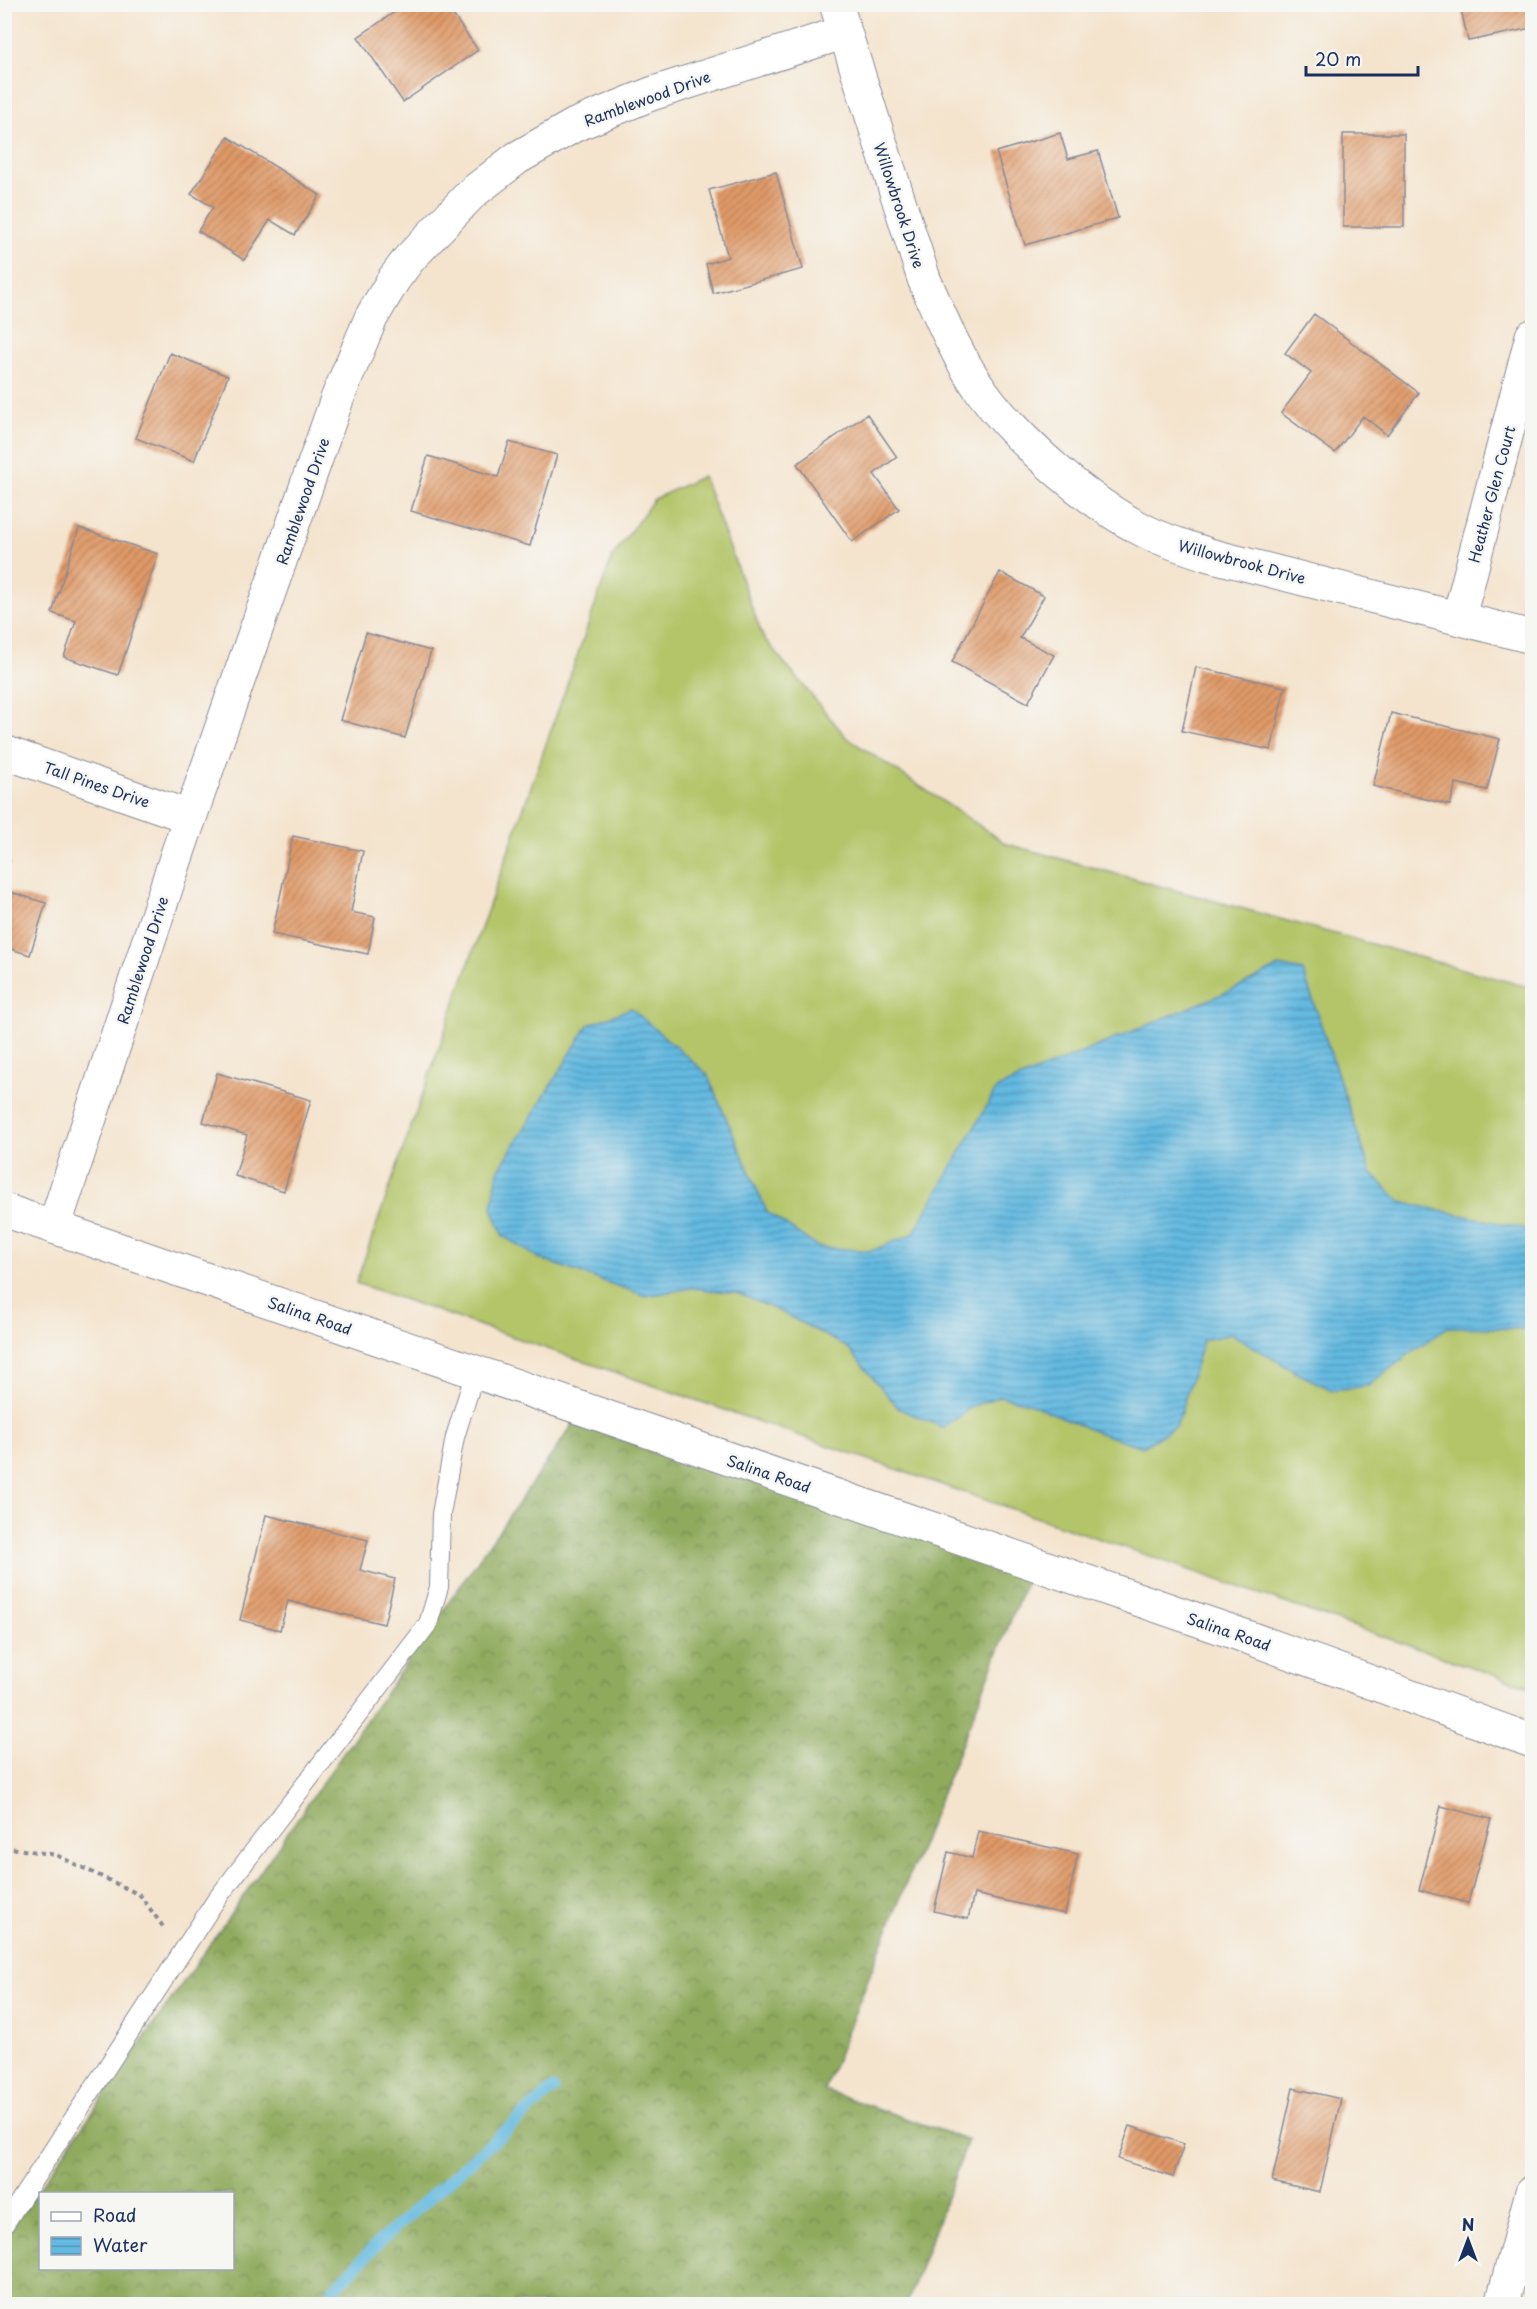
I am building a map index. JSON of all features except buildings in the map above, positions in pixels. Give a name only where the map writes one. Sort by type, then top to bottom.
[{"type":"street","name":"Willowbrook Drive","points":[[840,18],[924,279],[943,323],[982,392],[1003,418],[1079,488],[1114,514],[1143,530],[1209,555],[1533,637]]},
{"type":"street","name":"Ramblewood Drive","points":[[54,1227],[190,817],[347,375],[371,318],[394,279],[409,259],[472,193],[517,158],[575,125],[840,18]]},
{"type":"street","name":"Heather Glen Court","points":[[1459,618],[1533,336]]},
{"type":"street","name":"Tall Pines Drive","points":[[4,752],[190,817]]},
{"type":"street","name":"Salina Road","points":[[4,1210],[1224,1629],[1533,1741]]},
{"type":"street","points":[[1502,2304],[1533,2192]]},
{"type":"lane","points":[[4,2225],[216,1900],[428,1624],[439,1587],[441,1514],[455,1437],[475,1372]]},
{"type":"path","points":[[4,1847],[56,1855],[140,1895],[163,1925],[169,1973]]},
{"type":"green space","points":[[703,476],[763,637],[846,737],[1007,844],[1532,988],[1532,1688],[356,1283],[612,557],[654,499]]},
{"type":"green space","points":[[574,1423],[1030,1572],[824,2090],[968,2140],[907,2304],[5,2304],[5,2237]]},
{"type":"water","points":[[1279,966],[1303,971],[1371,1173],[1401,1202],[1532,1230],[1532,1329],[1448,1327],[1368,1386],[1332,1390],[1297,1373],[1232,1334],[1203,1340],[1177,1425],[1143,1447],[1096,1432],[1031,1404],[1000,1396],[973,1406],[944,1428],[899,1409],[847,1347],[779,1311],[737,1293],[692,1288],[646,1296],[540,1259],[503,1236],[492,1208],[498,1171],[588,1025],[631,1008],[707,1074],[767,1212],[818,1247],[871,1251],[913,1234],[997,1088],[1241,986]]},
{"type":"waterway","points":[[320,2304],[380,2241],[553,2089]]}]
